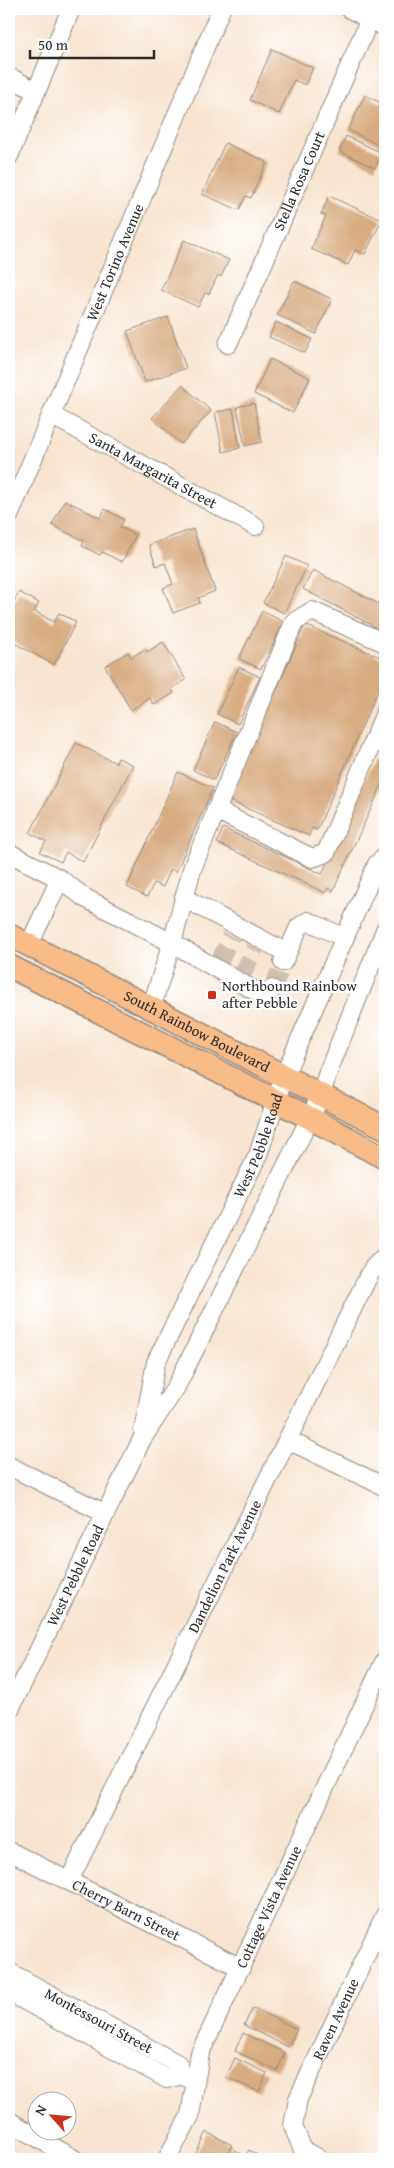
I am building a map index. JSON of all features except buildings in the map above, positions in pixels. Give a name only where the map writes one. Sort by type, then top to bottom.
[{"type":"main road","name":"South Rainbow Boulevard","points":[[14,938],[385,1128]]},
{"type":"main road","name":"South Rainbow Boulevard","points":[[9,966],[310,1118],[385,1158]]},
{"type":"street","points":[[9,156],[71,9]]},
{"type":"street","name":"West Torino Avenue","points":[[9,516],[221,9]]},
{"type":"street","points":[[350,9],[378,23]]},
{"type":"street","name":"Stella Rosa Court","points":[[228,344],[378,23]]},
{"type":"street","points":[[9,77],[36,91]]},
{"type":"street","name":"Santa Margarita Street","points":[[51,415],[255,526]]},
{"type":"street","points":[[151,1008],[192,869],[294,622],[312,611],[385,643]]},
{"type":"street","points":[[216,810],[312,858],[326,853],[385,713]]},
{"type":"street","points":[[9,853],[60,879],[85,898],[217,965],[240,978],[262,994],[270,992],[272,989]]},
{"type":"street","name":"West Pebble Road","points":[[142,1438],[156,1362],[258,1154],[284,1076],[343,937],[377,864],[385,857]]},
{"type":"street","points":[[14,938],[60,879]]},
{"type":"street","points":[[184,898],[234,931],[285,958],[298,927],[308,921],[343,937]]},
{"type":"street","name":"West Pebble Road","points":[[9,1712],[142,1438],[176,1387],[310,1118],[321,1095],[328,1072],[385,930]]},
{"type":"street","name":"Dandelion Park Avenue","points":[[69,1881],[368,1277],[374,1267],[385,1256]]},
{"type":"street","points":[[288,1440],[385,1487]]},
{"type":"street","points":[[9,1466],[104,1513]]},
{"type":"street","name":"Cottage Vista Avenue","points":[[167,2159],[190,2116],[188,2078],[385,1660]]},
{"type":"street","name":"Cherry Barn Street","points":[[11,1852],[241,1968]]},
{"type":"street","name":"Raven Avenue","points":[[320,2159],[303,2150],[293,2126],[298,2100],[385,1915]]},
{"type":"street","name":"Montessouri Street","points":[[9,1972],[178,2064],[188,2078]]},
{"type":"street","name":"Montessouri Street","points":[[9,1992],[167,2079],[188,2078]]},
{"type":"street","points":[[9,2121],[74,2159]]},
{"type":"tunnel","points":[[219,963],[231,936]]},
{"type":"tunnel","points":[[242,975],[255,948]]},
{"type":"tunnel","points":[[272,989],[283,963]]},
{"type":"place","name":"Northbound Rainbow after Pebble","points":[[212,995]]}]
